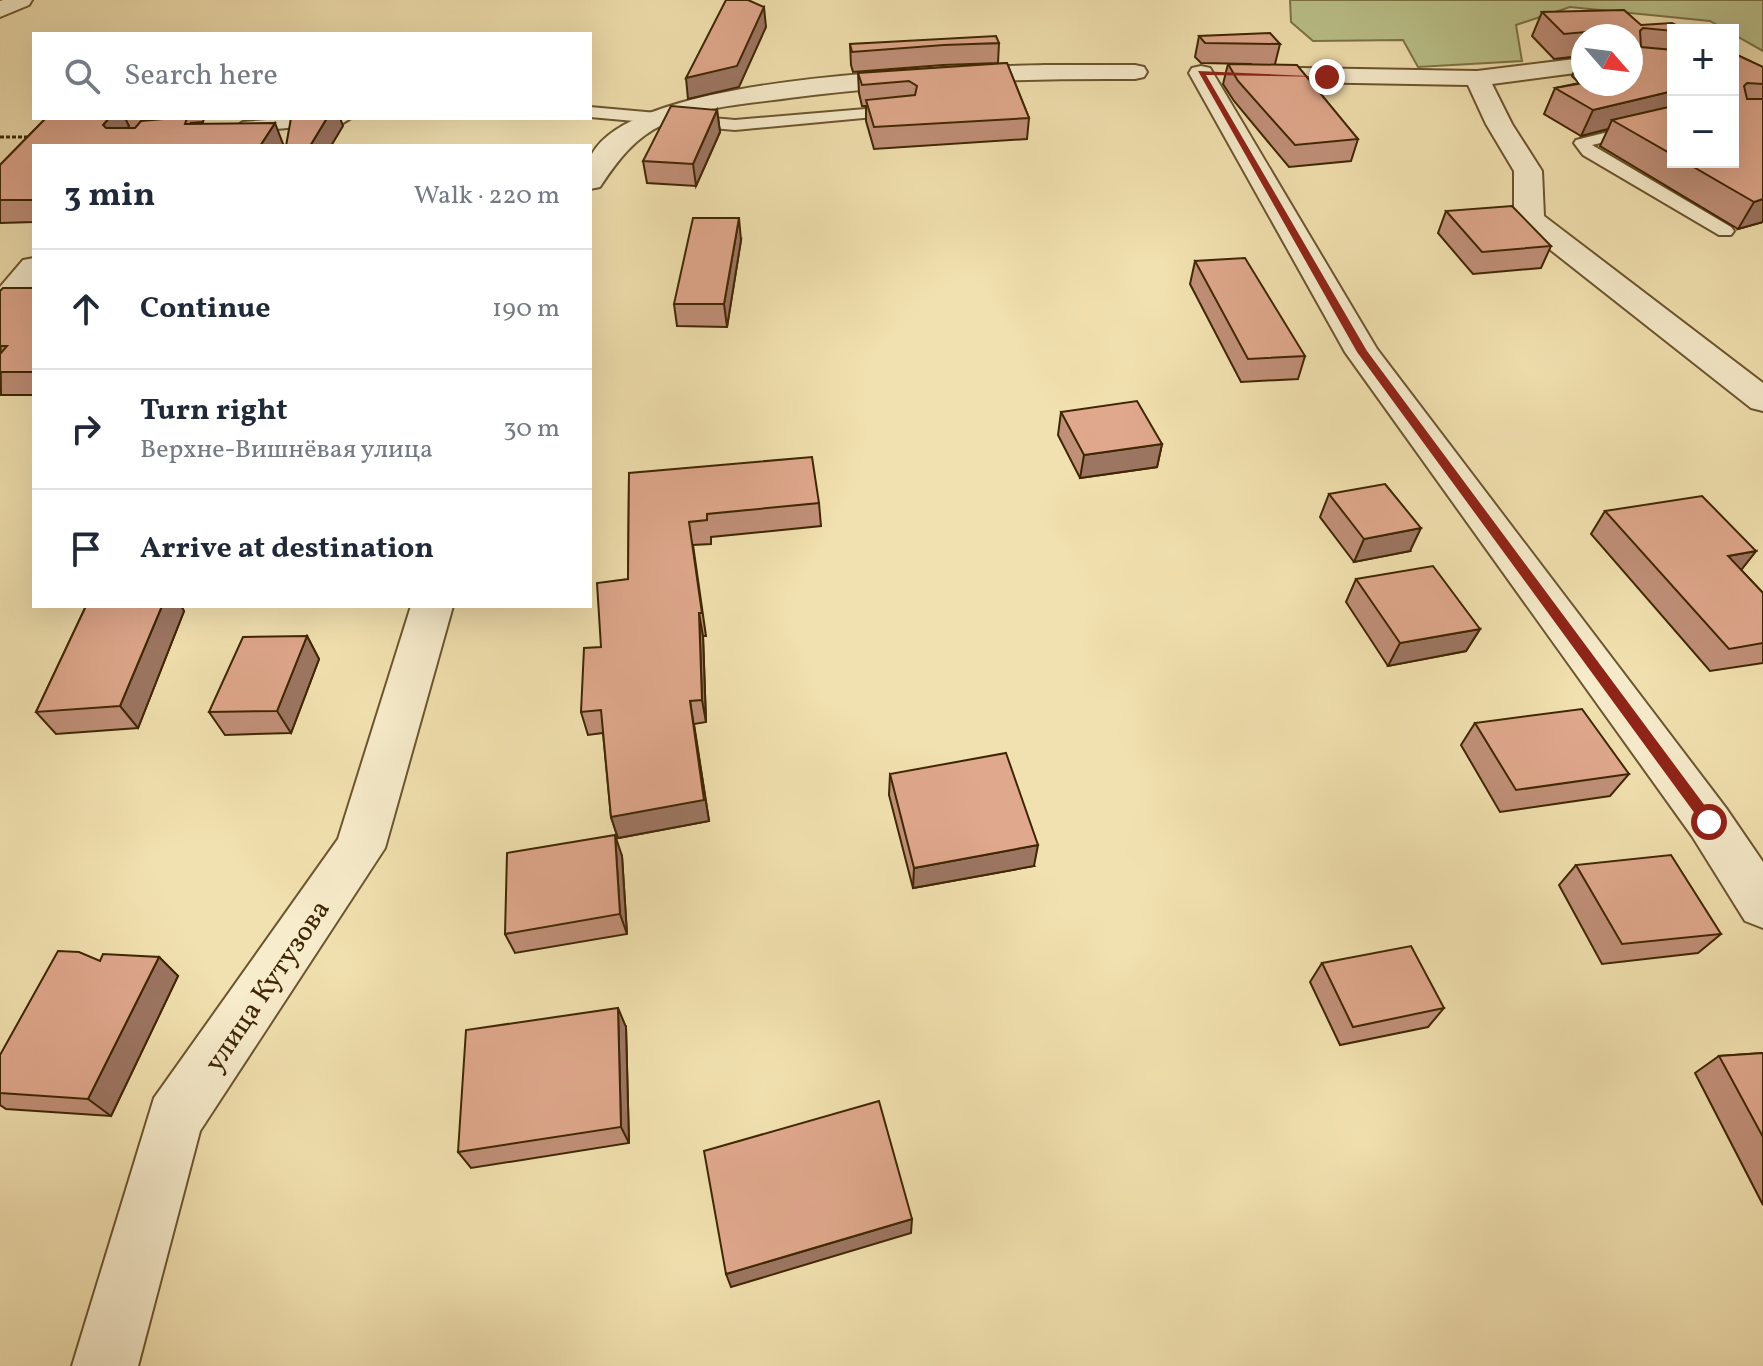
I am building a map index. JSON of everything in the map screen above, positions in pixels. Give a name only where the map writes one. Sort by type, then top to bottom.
[{"type":"street","points":[[0,10],[21,0]]},
{"type":"street","points":[[1571,66],[1477,78],[1201,73],[1362,352],[1709,822],[1763,905]]},
{"type":"street","points":[[592,178],[610,148],[654,119],[705,103],[857,81],[1062,71],[1135,72]]},
{"type":"street","points":[[1477,78],[1499,124],[1528,171],[1529,219],[1763,400]]},
{"type":"street","points":[[0,307],[32,269]]},
{"type":"street","name":"улица Кутузова","points":[[105,1366],[174,1118],[360,848],[431,608]]},
{"type":"lane","points":[[592,112],[735,125],[909,110]]},
{"type":"lane","points":[[233,127],[319,120]]},
{"type":"lane","points":[[1667,122],[1582,143],[1589,152],[1725,231]]},
{"type":"path","points":[[0,137],[31,137]]},
{"type":"green space","points":[[1290,0],[1763,0],[1763,51],[1739,37],[1739,24],[1570,7],[1516,25],[1522,61],[1418,67],[1403,40],[1313,41],[1291,22]]},
{"type":"building","points":[[726,0],[748,0],[764,7],[737,66],[686,78]]},
{"type":"building","points":[[1624,10],[1640,24],[1571,24],[1571,33],[1564,34],[1542,12]]},
{"type":"building","points":[[1672,23],[1674,24],[1667,24],[1667,30],[1643,28],[1643,25]]},
{"type":"building","points":[[1270,33],[1280,44],[1205,43],[1199,36]]},
{"type":"building","points":[[996,36],[999,43],[852,52],[850,44]]},
{"type":"building","points":[[1643,47],[1667,49],[1667,92],[1593,110],[1555,88],[1571,85],[1571,96],[1643,96]]},
{"type":"building","points":[[1739,56],[1763,67],[1763,84],[1747,83],[1744,86],[1747,99],[1763,99],[1763,199],[1754,202],[1695,168],[1739,168]]},
{"type":"building","points":[[1007,63],[1029,118],[874,127],[866,100],[915,95],[917,86],[909,81],[862,85],[858,73]]},
{"type":"building","points":[[1228,64],[1297,65],[1358,139],[1295,145],[1238,81]]},
{"type":"building","points":[[671,106],[717,110],[693,164],[643,161]]},
{"type":"building","points":[[1667,107],[1667,152],[1612,120]]},
{"type":"building","points":[[44,120],[107,120],[103,125],[106,128],[135,128],[141,121],[152,120],[186,120],[185,124],[275,123],[261,144],[32,144],[32,200],[0,200],[0,165]]},
{"type":"building","points":[[291,120],[326,120],[311,144],[286,144]]},
{"type":"building","points":[[1512,206],[1551,246],[1482,252],[1446,211]]},
{"type":"building","points":[[693,218],[739,218],[724,304],[674,304]]},
{"type":"building","points":[[1245,258],[1305,356],[1248,359],[1195,261]]},
{"type":"building","points":[[3,288],[32,288],[32,372],[0,372],[0,354],[7,346],[0,346],[0,291]]},
{"type":"building","points":[[1137,401],[1162,444],[1084,455],[1061,412]]},
{"type":"building","points":[[812,457],[819,503],[707,514],[707,520],[689,522],[702,613],[699,613],[702,700],[690,701],[704,800],[611,817],[601,710],[581,712],[584,648],[601,647],[597,583],[628,579],[629,473]]},
{"type":"building","points":[[1385,484],[1421,528],[1364,539],[1329,494]]},
{"type":"building","points":[[1702,496],[1756,551],[1728,556],[1763,593],[1763,643],[1729,649],[1605,511]]},
{"type":"building","points":[[1433,566],[1480,629],[1400,643],[1356,579]]},
{"type":"building","points":[[85,608],[161,608],[120,706],[36,712]]},
{"type":"building","points":[[307,636],[277,711],[209,712],[243,637]]},
{"type":"building","points":[[1582,709],[1629,774],[1516,790],[1475,723]]},
{"type":"building","points":[[1006,753],[1038,845],[914,868],[890,774]]},
{"type":"building","points":[[615,835],[620,914],[505,934],[507,853]]},
{"type":"building","points":[[1671,855],[1721,934],[1622,944],[1576,865]]},
{"type":"building","points":[[1411,946],[1444,1008],[1353,1027],[1322,963]]},
{"type":"building","points":[[58,951],[79,952],[100,961],[103,954],[159,957],[88,1099],[0,1093],[0,1055]]},
{"type":"building","points":[[618,1008],[621,1127],[458,1152],[466,1030]]},
{"type":"building","points":[[1763,1053],[1763,1137],[1719,1056]]},
{"type":"building","points":[[879,1101],[912,1219],[726,1274],[704,1151]]},
{"type":"route","points":[[1327,77],[1201,73],[1362,352],[1709,822]]}]
